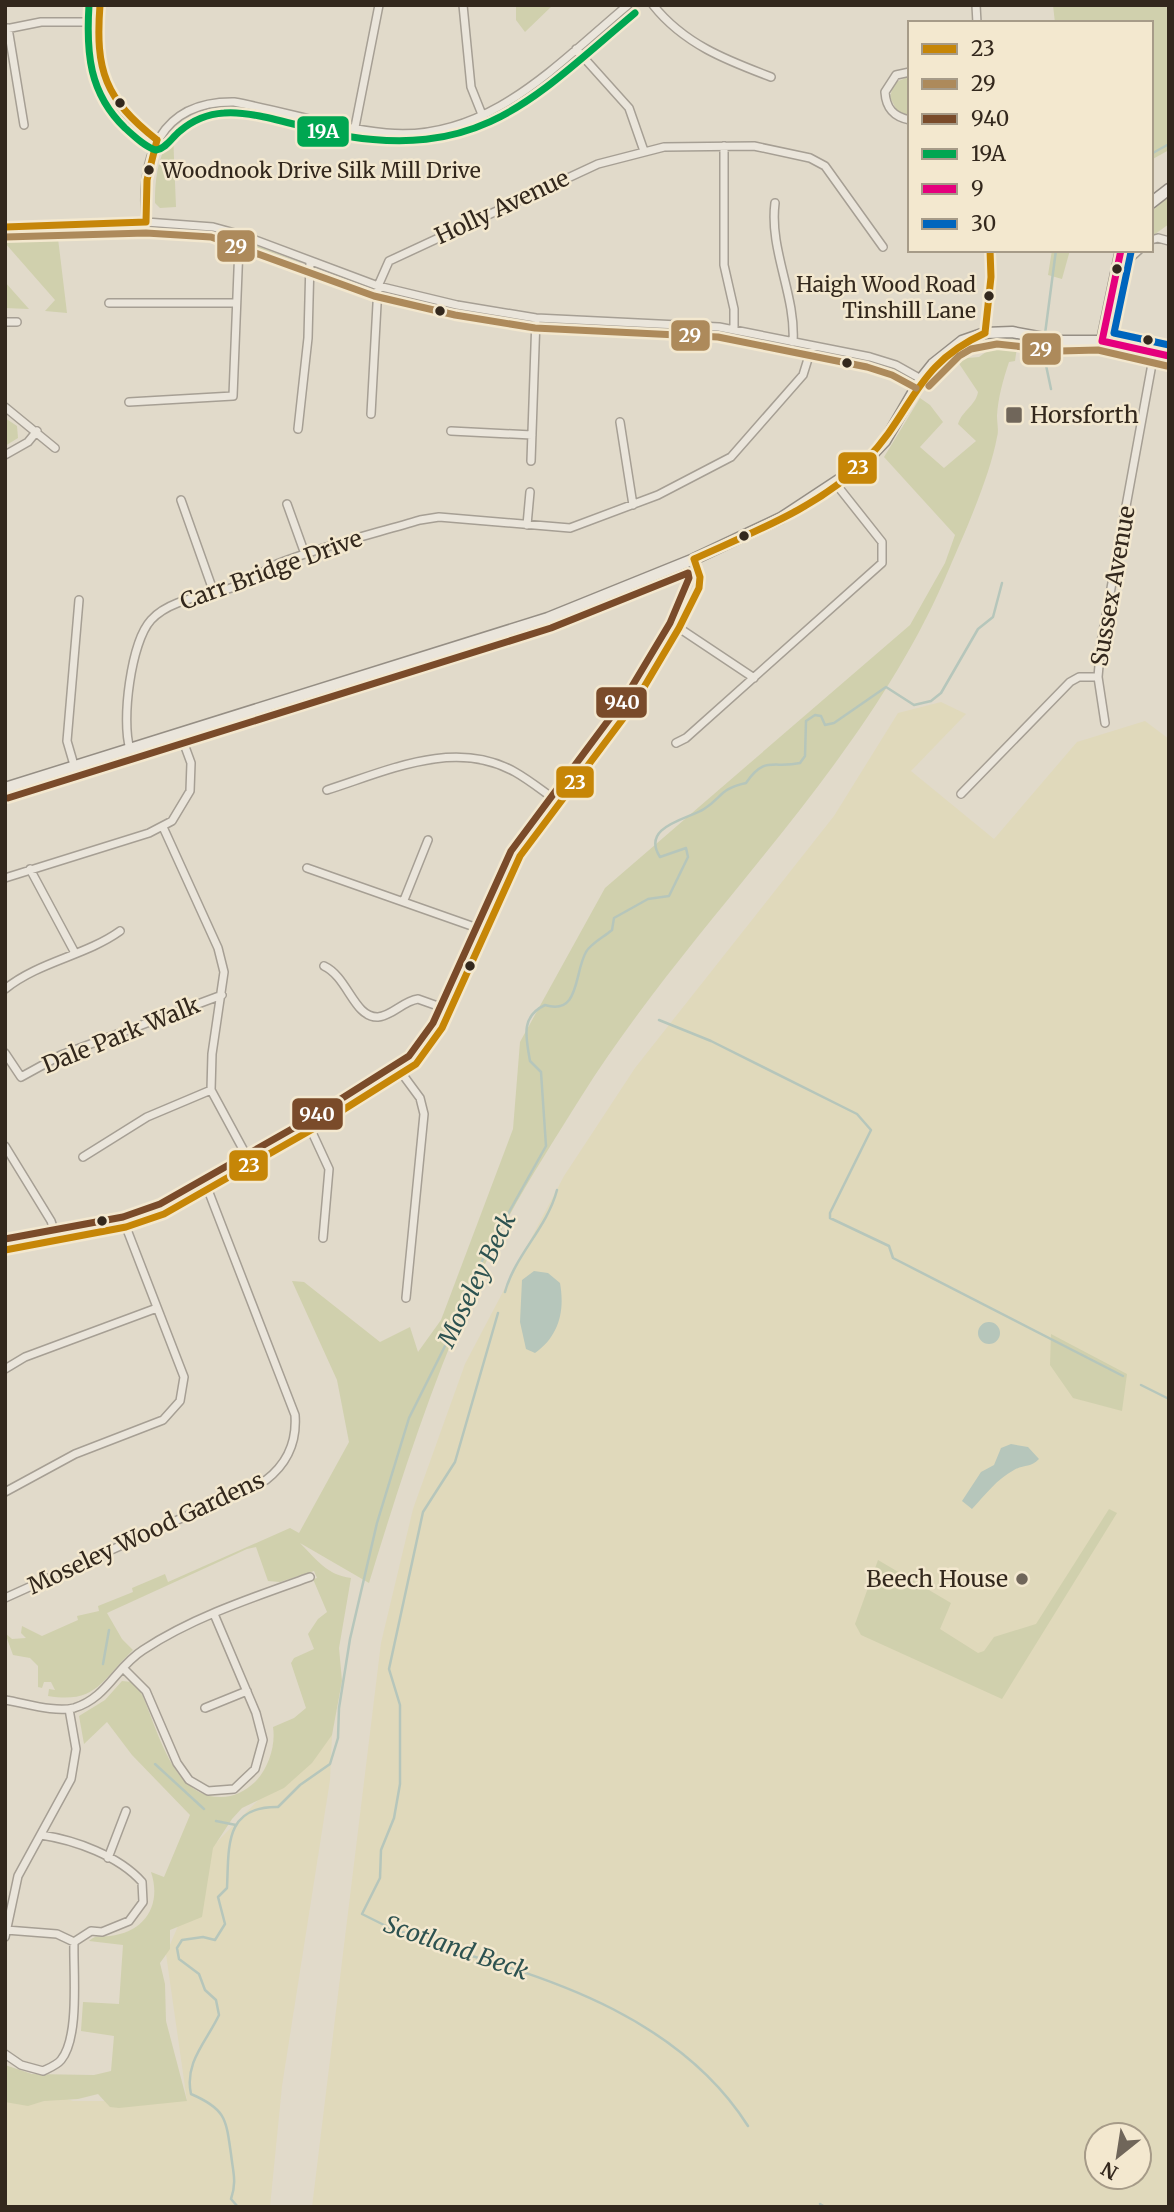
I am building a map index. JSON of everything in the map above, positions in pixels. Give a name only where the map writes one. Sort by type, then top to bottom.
[{"type":"street","points":[[100,5],[97,50],[103,80],[118,108],[156,140]]},
{"type":"street","points":[[355,127],[379,5]]},
{"type":"street","points":[[463,5],[471,87],[483,117]]},
{"type":"street","points":[[146,222],[144,197],[147,170],[156,140],[170,124],[191,109],[213,102],[251,105],[389,133],[429,132],[483,117],[518,97],[628,5]]},
{"type":"street","points":[[653,5],[690,41],[723,59],[771,77]]},
{"type":"street","points":[[24,125],[6,29],[41,22],[98,22]]},
{"type":"street","points":[[576,49],[629,108],[644,151]]},
{"type":"street","points":[[908,72],[896,75],[885,92],[890,111],[898,118],[908,120]]},
{"type":"street","points":[[724,146],[724,265],[734,309],[734,330]]},
{"type":"street","name":"Holly Avenue","points":[[378,286],[386,264],[400,253],[598,164],[664,147],[724,146],[779,150],[819,162],[825,166],[883,247]]},
{"type":"street","points":[[1153,201],[1169,189]]},
{"type":"street","points":[[775,203],[773,230],[792,322],[793,342]]},
{"type":"street","points":[[5,227],[182,223],[243,235],[378,286],[468,308],[536,318],[734,330],[890,363],[921,379]]},
{"type":"street","points":[[129,402],[233,396],[239,246],[243,235]]},
{"type":"street","points":[[985,333],[991,277],[990,252]]},
{"type":"street","points":[[1102,341],[1120,252]]},
{"type":"street","points":[[1114,273],[1137,252]]},
{"type":"street","points":[[298,429],[308,338],[310,261]]},
{"type":"street","points":[[371,414],[378,286]]},
{"type":"street","points":[[109,303],[236,303]]},
{"type":"street","points":[[531,461],[536,318]]},
{"type":"street","points":[[5,322],[18,322]]},
{"type":"street","points":[[5,788],[548,618],[694,559],[781,518],[863,464],[885,441],[921,379],[953,347],[985,333],[1013,332],[1060,341],[1102,341],[1169,356]]},
{"type":"street","name":"Carr Bridge Drive","points":[[130,749],[126,728],[137,647],[144,629],[158,613],[169,607],[243,584],[275,565],[305,554],[429,518],[570,528],[633,505],[726,461],[803,375],[812,346]]},
{"type":"street","name":"Sussex Avenue","points":[[961,794],[1070,682],[1079,677],[1098,677],[1101,643],[1154,353]]},
{"type":"street","points":[[5,407],[55,448]]},
{"type":"street","points":[[620,422],[633,505]]},
{"type":"street","points":[[451,431],[470,428],[532,435]]},
{"type":"street","points":[[5,455],[28,442],[37,431]]},
{"type":"street","points":[[676,743],[687,738],[882,563],[882,542],[836,484]]},
{"type":"street","points":[[527,526],[530,492]]},
{"type":"street","points":[[181,500],[214,593]]},
{"type":"street","points":[[287,504],[305,554]]},
{"type":"street","points":[[5,1250],[126,1227],[155,1218],[208,1190],[403,1075],[428,1049],[449,1010],[483,930],[520,856],[634,704],[679,628],[699,588],[700,577],[694,559]]},
{"type":"street","points":[[74,765],[68,741],[79,600]]},
{"type":"street","points":[[679,628],[754,678]]},
{"type":"street","points":[[1098,677],[1105,723]]},
{"type":"street","points":[[5,878],[163,827],[180,812],[190,791],[191,763],[180,733]]},
{"type":"street","points":[[327,790],[411,764],[455,755],[500,765],[560,803]]},
{"type":"street","points":[[163,827],[218,948],[224,972],[212,1054],[211,1090],[251,1164]]},
{"type":"street","points":[[404,900],[428,839]]},
{"type":"street","points":[[30,869],[75,953]]},
{"type":"street","points":[[307,869],[404,900],[483,930]]},
{"type":"street","points":[[5,989],[32,971],[99,945],[120,931]]},
{"type":"street","points":[[324,966],[339,976],[360,1011],[367,1015],[383,1016],[418,999],[449,1010]]},
{"type":"street","name":"Dale Park Walk","points":[[5,1053],[21,1077],[61,1055],[222,995]]},
{"type":"street","points":[[403,1075],[420,1098],[424,1114],[406,1298]]},
{"type":"street","points":[[83,1157],[147,1117],[211,1090]]},
{"type":"street","points":[[311,1130],[329,1169],[323,1238]]},
{"type":"street","points":[[5,1146],[51,1221],[57,1240]]},
{"type":"street","name":"Moseley Wood Gardens","points":[[5,1598],[267,1480],[292,1449],[297,1434],[295,1415],[208,1190]]},
{"type":"street","points":[[5,1492],[75,1454],[163,1420],[173,1412],[184,1389],[184,1377],[126,1227]]},
{"type":"street","points":[[5,1369],[25,1357],[157,1308]]},
{"type":"street","points":[[5,1700],[69,1709],[94,1699],[131,1659],[152,1644],[215,1614],[310,1577]]},
{"type":"street","points":[[124,1669],[146,1690],[183,1772],[198,1787],[208,1791],[234,1789],[249,1777],[260,1760],[262,1730],[215,1614]]},
{"type":"street","points":[[205,1708],[247,1691]]},
{"type":"street","points":[[5,1937],[19,1876],[65,1791],[75,1765],[76,1749],[69,1709]]},
{"type":"street","points":[[108,1858],[126,1811]]},
{"type":"street","points":[[41,1835],[130,1868],[142,1882],[143,1902],[129,1921],[102,1932],[91,1931],[74,1942]]},
{"type":"street","points":[[6,1930],[57,1934],[74,1942]]},
{"type":"street","points":[[5,2054],[20,2065],[43,2071],[60,2062],[69,2048],[76,1979],[74,1942]]},
{"type":"shaded area","points":[[941,702],[966,714],[911,771],[994,839],[1077,742],[1145,721],[1169,739],[1169,2207],[312,2207],[381,1643],[413,1509],[465,1364],[564,1176],[635,1068],[834,816],[898,713]]},
{"type":"shaded area","points":[[534,1271],[548,1273],[560,1283],[562,1303],[555,1331],[535,1353],[526,1349],[520,1322],[522,1280]]},
{"type":"shaded area","points":[[989,1322],[997,1325],[1000,1333],[997,1341],[989,1344],[981,1341],[978,1333],[981,1325]]},
{"type":"shaded area","points":[[1011,1444],[1028,1447],[1039,1459],[1002,1478],[972,1509],[962,1501],[981,1472],[994,1465],[1001,1448]]},
{"type":"shaded area","points":[[332,1735],[330,1780],[282,2086],[270,2207],[5,2207],[5,2077],[73,2101],[187,2101],[166,1954],[212,1847],[282,1776]]},
{"type":"green space","points":[[516,5],[553,5],[525,32],[516,20]]},
{"type":"green space","points":[[1053,5],[1169,5],[1169,150],[1153,159],[1153,21],[1055,21]]},
{"type":"green space","points":[[908,77],[908,115],[897,111],[890,97],[894,83]]},
{"type":"green space","points":[[173,133],[176,207],[160,208],[155,203],[157,175],[164,150]]},
{"type":"green space","points":[[1169,196],[1169,224],[1153,236],[1153,210]]},
{"type":"green space","points":[[172,228],[230,237],[228,242],[206,236],[173,233]]},
{"type":"green space","points":[[99,229],[163,229],[163,233],[99,233]]},
{"type":"green space","points":[[57,230],[67,313],[45,311],[55,300],[5,243],[5,232]]},
{"type":"green space","points":[[255,245],[301,263],[299,268],[253,249]]},
{"type":"green space","points":[[1052,252],[1069,252],[1062,279],[1048,275]]},
{"type":"green space","points":[[5,282],[29,309],[5,308]]},
{"type":"green space","points":[[1004,339],[1018,340],[1015,361],[1009,362],[998,402],[998,435],[989,469],[949,569],[914,642],[872,710],[826,776],[626,1030],[538,1165],[499,1235],[443,1363],[411,1450],[369,1583],[300,1543],[329,1570],[351,1578],[339,1648],[342,1681],[332,1735],[312,1763],[284,1788],[242,1808],[232,1819],[213,1848],[202,1917],[170,1930],[170,1949],[160,1963],[165,1984],[166,2021],[187,2101],[119,2108],[110,2107],[98,2094],[78,2099],[44,2101],[28,2106],[5,2102],[5,2065],[32,2074],[94,2075],[111,2071],[114,2036],[81,2031],[83,2002],[119,2004],[123,1945],[89,1941],[133,1929],[148,1915],[154,1895],[151,1872],[164,1877],[190,1815],[132,1755],[107,1722],[84,1744],[79,1716],[105,1700],[122,1681],[132,1682],[140,1690],[168,1757],[190,1786],[204,1794],[221,1797],[239,1793],[260,1777],[267,1764],[272,1749],[273,1727],[294,1718],[306,1708],[291,1663],[294,1658],[314,1649],[308,1634],[318,1619],[327,1612],[313,1579],[317,1578],[314,1571],[280,1582],[268,1581],[256,1547],[107,1613],[122,1639],[133,1650],[96,1688],[77,1697],[48,1696],[49,1689],[55,1690],[51,1682],[44,1682],[42,1688],[38,1687],[38,1666],[30,1658],[13,1655],[5,1633],[12,1639],[26,1638],[21,1633],[22,1626],[42,1636],[78,1620],[77,1616],[99,1611],[98,1606],[133,1592],[132,1588],[165,1574],[168,1582],[290,1528],[299,1533],[349,1442],[337,1380],[292,1281],[304,1282],[380,1342],[410,1327],[418,1352],[441,1320],[513,1129],[520,1042],[605,888],[910,625],[945,563],[955,535],[884,457],[920,398],[930,405],[943,422],[920,447],[944,468],[976,441],[958,424],[975,401],[978,392],[956,359],[979,357]]},
{"type":"green space","points":[[5,418],[17,426],[18,438],[5,446]]},
{"type":"green space","points":[[1051,1334],[1127,1374],[1122,1411],[1073,1398],[1050,1365]]},
{"type":"green space","points":[[1109,1509],[1117,1513],[1002,1699],[861,1635],[855,1624],[878,1560],[951,1603],[940,1629],[978,1653],[984,1651],[994,1637],[1036,1624]]},
{"type":"waterway","points":[[1153,153],[1169,144]]},
{"type":"waterway","points":[[1045,334],[1056,252]]},
{"type":"waterway","points":[[1044,340],[1043,351],[1051,389]]},
{"type":"waterway","name":"Moseley Beck","points":[[238,2207],[231,2199],[234,2177],[222,2116],[203,2099],[191,2094],[190,2082],[194,2062],[219,2015],[216,2000],[205,1990],[199,1974],[179,1959],[177,1948],[182,1940],[203,1937],[215,1940],[225,1924],[218,1897],[227,1888],[230,1844],[239,1821],[248,1813],[278,1807],[300,1785],[330,1764],[338,1738],[339,1708],[350,1639],[377,1523],[409,1418],[461,1314],[465,1296],[486,1253],[546,1146],[541,1072],[530,1061],[526,1036],[528,1022],[532,1015],[545,1005],[556,1007],[570,999],[586,952],[612,930],[614,918],[648,899],[669,896],[688,857],[686,848],[660,857],[656,838],[661,831],[704,809],[731,788],[746,783],[764,766],[800,763],[805,756],[806,721],[815,715],[821,716],[825,725],[834,723],[886,687],[914,705],[931,701],[941,693],[978,629],[993,617],[1002,583]]},
{"type":"waterway","points":[[659,1020],[711,1041],[857,1114],[871,1130],[830,1213],[830,1218],[889,1246],[893,1258],[1123,1376]]},
{"type":"waterway","name":"Scotland Beck","points":[[505,1292],[516,1266],[546,1217],[557,1190]]},
{"type":"waterway","name":"Scotland Beck","points":[[498,1313],[455,1462],[423,1512],[389,1669],[400,1705],[400,1784],[394,1818],[381,1850],[380,1878],[362,1914],[394,1930],[431,1939],[443,1948],[529,1974],[613,2009],[652,2032],[688,2059],[721,2090],[748,2126]]},
{"type":"waterway","points":[[1141,1385],[1169,1399]]},
{"type":"waterway","points":[[103,1664],[109,1630]]},
{"type":"waterway","points":[[155,1764],[204,1809]]},
{"type":"waterway","points":[[216,1821],[236,1825]]},
{"type":"waterway","name":"Scotland Beck","points":[[820,2204],[825,2207]]},
{"type":"transit line","name":"19A","points":[[89,5],[88,40],[97,86],[113,115],[144,144],[156,150],[195,121],[224,113],[268,118],[345,136],[393,141],[435,138],[472,129],[505,114],[536,94],[635,13]]},
{"type":"transit line","name":"23","points":[[100,5],[99,48],[107,82],[125,111],[157,140]]},
{"type":"transit line","name":"23","points":[[146,222],[147,180],[157,140]]},
{"type":"transit line","name":"23","points":[[5,227],[146,222]]},
{"type":"transit line","name":"29","points":[[5,237],[146,233],[211,237],[374,296],[455,315],[535,328],[718,337],[867,367],[892,375],[916,388]]},
{"type":"transit line","name":"23","points":[[985,333],[991,277],[990,252]]},
{"type":"transit line","name":"9","points":[[1102,341],[1121,252]]},
{"type":"transit line","name":"30","points":[[1131,252],[1114,333],[1169,345]]},
{"type":"transit line","name":"23","points":[[694,559],[785,517],[848,477],[882,442],[917,390],[943,359],[985,333]]},
{"type":"transit line","name":"9","points":[[1102,341],[1169,356]]},
{"type":"transit line","name":"29","points":[[929,386],[959,356],[971,349],[997,344],[1060,351],[1098,350],[1167,366]]},
{"type":"transit line","name":"23","points":[[5,1250],[126,1227],[164,1214],[311,1130],[416,1064],[442,1028],[520,856],[634,704],[679,628],[699,588],[700,577],[694,559]]},
{"type":"transit line","name":"940","points":[[5,1239],[123,1217],[160,1204],[306,1121],[409,1056],[433,1023],[511,851],[625,698],[670,623],[689,578],[688,573],[551,628],[8,798]]},
{"type":"place","name":"Woodnook Drive Silk Mill Drive","points":[[149,170]]},
{"type":"place","name":"Haigh Wood Road Tinshill Lane","points":[[989,296]]},
{"type":"place","name":"Horsforth","points":[[1014,415]]},
{"type":"place","name":"Beech House","points":[[1022,1579]]}]
